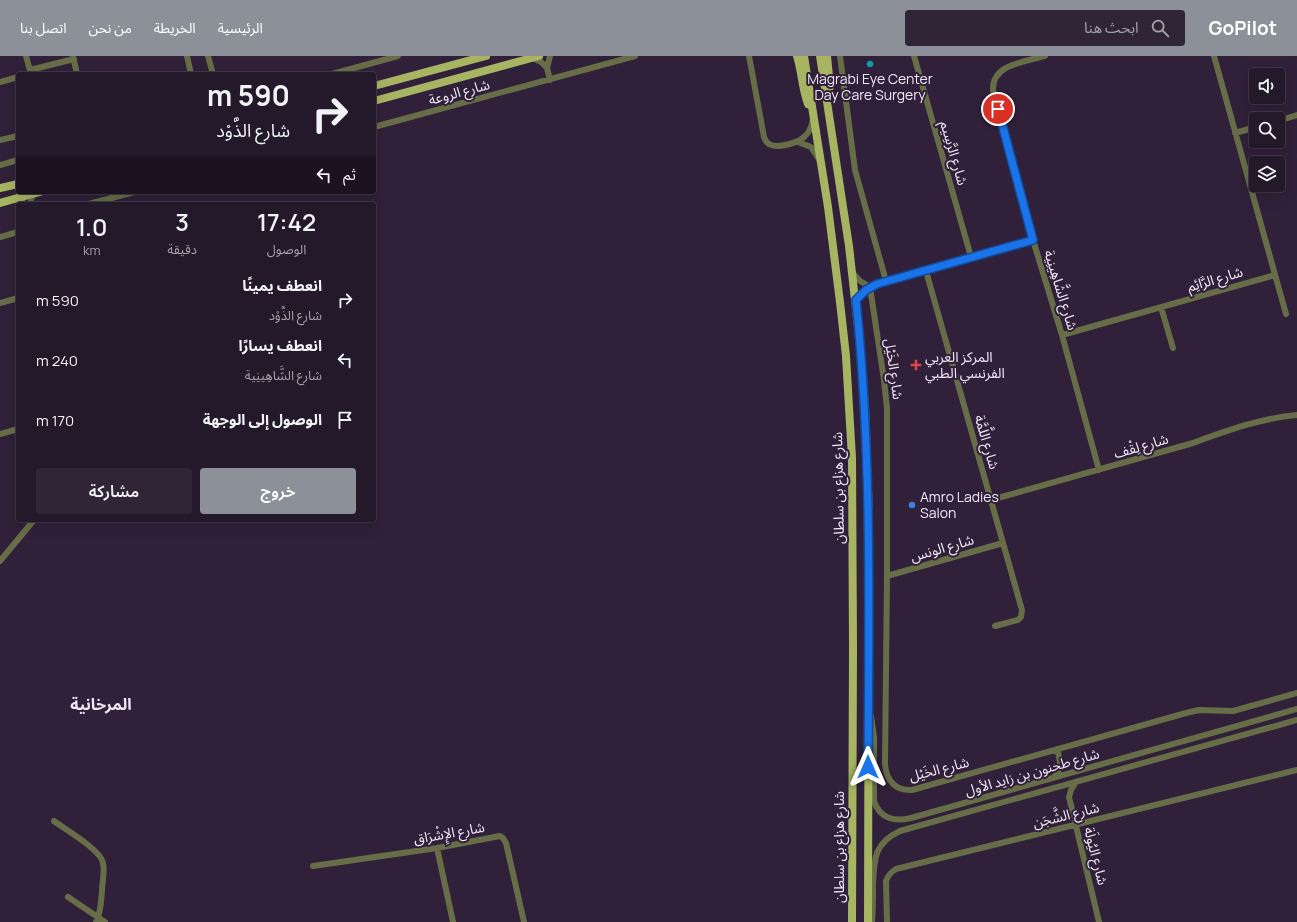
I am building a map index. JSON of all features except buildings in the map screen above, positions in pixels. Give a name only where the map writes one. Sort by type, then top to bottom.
[{"type":"main road","points":[[376,85],[486,56]]},
{"type":"main road","points":[[797,56],[802,75],[804,94],[813,115]]},
{"type":"main road","name":"شارع هزاع بن سلطان","points":[[804,56],[822,164],[840,302],[846,356],[852,458],[852,922]]},
{"type":"main road","name":"شارع هزاع بن سلطان","points":[[820,56],[844,205],[856,300],[865,407],[868,494],[868,922]]},
{"type":"main road","points":[[827,56],[831,91],[828,109]]},
{"type":"main road","points":[[376,100],[536,57]]},
{"type":"main road","points":[[0,188],[16,184]]},
{"type":"main road","points":[[0,203],[33,194]]},
{"type":"street","points":[[26,56],[31,72]]},
{"type":"street","points":[[187,56],[191,72]]},
{"type":"street","points":[[208,56],[212,72]]},
{"type":"street","points":[[339,72],[398,56]]},
{"type":"street","points":[[550,56],[547,68],[550,80]]},
{"type":"street","name":"شارع الروعة","points":[[376,126],[635,56]]},
{"type":"street","points":[[749,56],[766,141],[774,146],[798,142],[808,134],[813,115]]},
{"type":"street","points":[[840,56],[855,170],[886,281]]},
{"type":"street","name":"شارع الرَّسِيم","points":[[914,56],[971,257]]},
{"type":"street","name":"شارع الشَّاهِينِية","points":[[1045,56],[1003,69],[997,75],[993,86],[994,94],[1033,240],[1062,335],[1099,470]]},
{"type":"street","points":[[1214,56],[1286,314]]},
{"type":"street","points":[[536,57],[547,68]]},
{"type":"street","points":[[34,72],[73,58],[76,72]]},
{"type":"street","points":[[0,82],[16,78]]},
{"type":"street","points":[[1285,119],[1297,115]]},
{"type":"street","points":[[1235,133],[1249,129]]},
{"type":"street","points":[[0,140],[16,136]]},
{"type":"street","points":[[798,142],[811,147],[817,154],[822,164]]},
{"type":"street","points":[[0,165],[16,161]]},
{"type":"street","points":[[97,202],[127,194]]},
{"type":"street","points":[[16,198],[22,202]]},
{"type":"street","points":[[0,237],[16,233]]},
{"type":"street","points":[[856,300],[862,292],[870,287],[886,281],[1033,240]]},
{"type":"street","name":"شارع اللَّمَّة","points":[[926,271],[1022,610],[1022,614],[1018,620],[995,626]]},
{"type":"street","points":[[852,272],[860,281],[870,287]]},
{"type":"street","name":"شارع الرَّائِم","points":[[1062,335],[1275,275]]},
{"type":"street","name":"شارع الخَيْل","points":[[870,287],[887,408],[885,764],[886,771],[891,782],[902,790],[912,790],[1192,712],[1206,710],[1233,711],[1297,693]]},
{"type":"street","points":[[0,303],[16,299]]},
{"type":"street","points":[[1161,307],[1173,348]]},
{"type":"street","name":"شارع لِقْف","points":[[991,500],[1193,443],[1267,420],[1297,416]]},
{"type":"street","points":[[0,434],[16,430]]},
{"type":"street","points":[[0,561],[32,522]]},
{"type":"street","name":"شارع الونس","points":[[887,576],[1003,543]]},
{"type":"street","name":"شارع طحنون بن زايد الأول","points":[[868,705],[874,730],[874,801],[878,810],[888,818],[899,821],[1297,709]]},
{"type":"street","name":"شارع طحنون بن زايد الأول","points":[[872,922],[874,858],[879,848],[889,838],[900,831],[1297,720]]},
{"type":"street","points":[[1054,777],[1059,770],[1060,762],[1057,750]]},
{"type":"street","points":[[1060,762],[1075,772]]},
{"type":"street","name":"شارع الشَّجَن","points":[[887,922],[886,880],[888,875],[896,869],[1297,770]]},
{"type":"street","points":[[1056,788],[1062,790],[1069,797],[1072,787],[1076,782]]},
{"type":"street","name":"شارع اليُولَة","points":[[1069,797],[1099,922]]},
{"type":"street","points":[[54,821],[97,852],[102,859],[104,869],[97,920]]},
{"type":"street","name":"شارع الإِشْرَاق","points":[[313,866],[437,848],[496,836],[503,838],[506,843],[524,922]]},
{"type":"street","points":[[437,848],[454,922]]},
{"type":"street","points":[[68,897],[97,920],[105,922]]},
{"type":"place","name":"Magrabi Eye Center Day Care Surgery","points":[[870,64]]},
{"type":"place","name":"المركز العربي الفرنسي الطبي","points":[[916,365]]},
{"type":"place","name":"Amro Ladies Salon","points":[[912,505]]},
{"type":"district","name":"المرخانية","points":[[101,704]]},
{"type":"route","points":[[868,767],[869,516],[865,407],[856,300],[862,292],[877,284],[1033,240],[998,109]]}]
